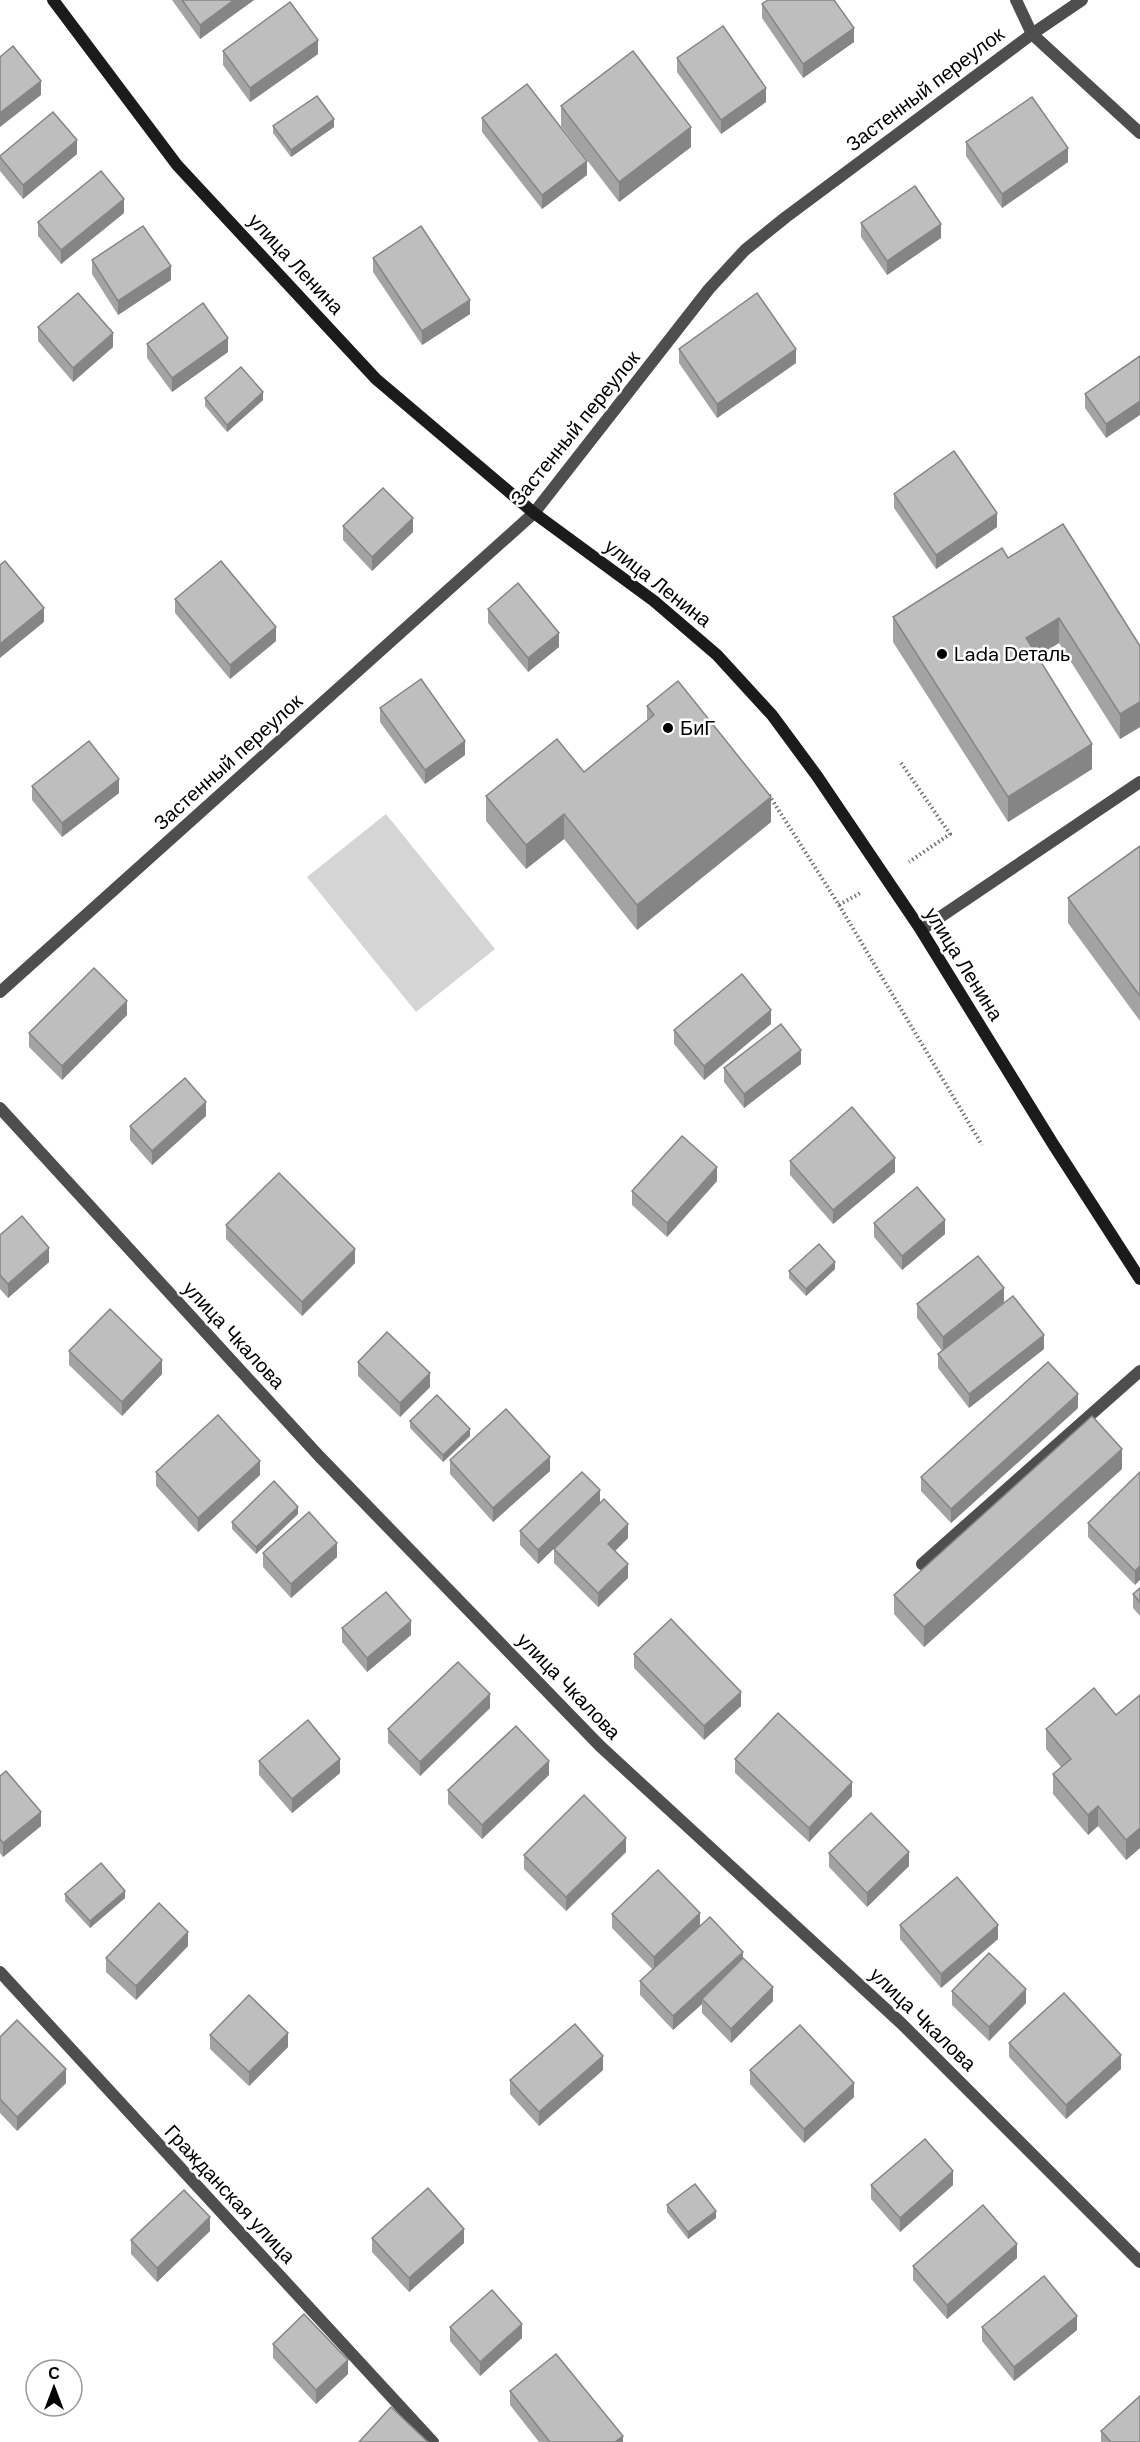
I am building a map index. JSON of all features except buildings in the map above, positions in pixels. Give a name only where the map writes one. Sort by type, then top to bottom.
[{"type":"main road","name":"улица Ленина","points":[[53,0],[177,165],[376,379],[534,513],[654,602],[717,655],[772,715],[817,776],[921,930],[1139,1277]]},
{"type":"street","points":[[1016,0],[1032,34],[1140,133]]},
{"type":"street","name":"Застенный переулок","points":[[0,992],[534,513],[709,289],[745,250],[1032,34],[1082,0]]},
{"type":"street","points":[[921,930],[1140,782]]},
{"type":"street","name":"улица Чкалова","points":[[0,1108],[320,1456],[600,1746],[902,2024],[1140,2262]]},
{"type":"street","points":[[922,1563],[1140,1371]]},
{"type":"street","name":"Гражданская улица","points":[[0,1972],[433,2442]]},
{"type":"path","points":[[839,905],[886,878],[950,834],[901,763]]},
{"type":"path","points":[[768,793],[839,905],[982,1146]]},
{"type":"shaded area","points":[[386,814],[495,949],[416,1012],[307,877]]},
{"type":"place","name":"Lada Dеталь","points":[[942,654]]},
{"type":"place","name":"БиГ","points":[[668,728]]}]
